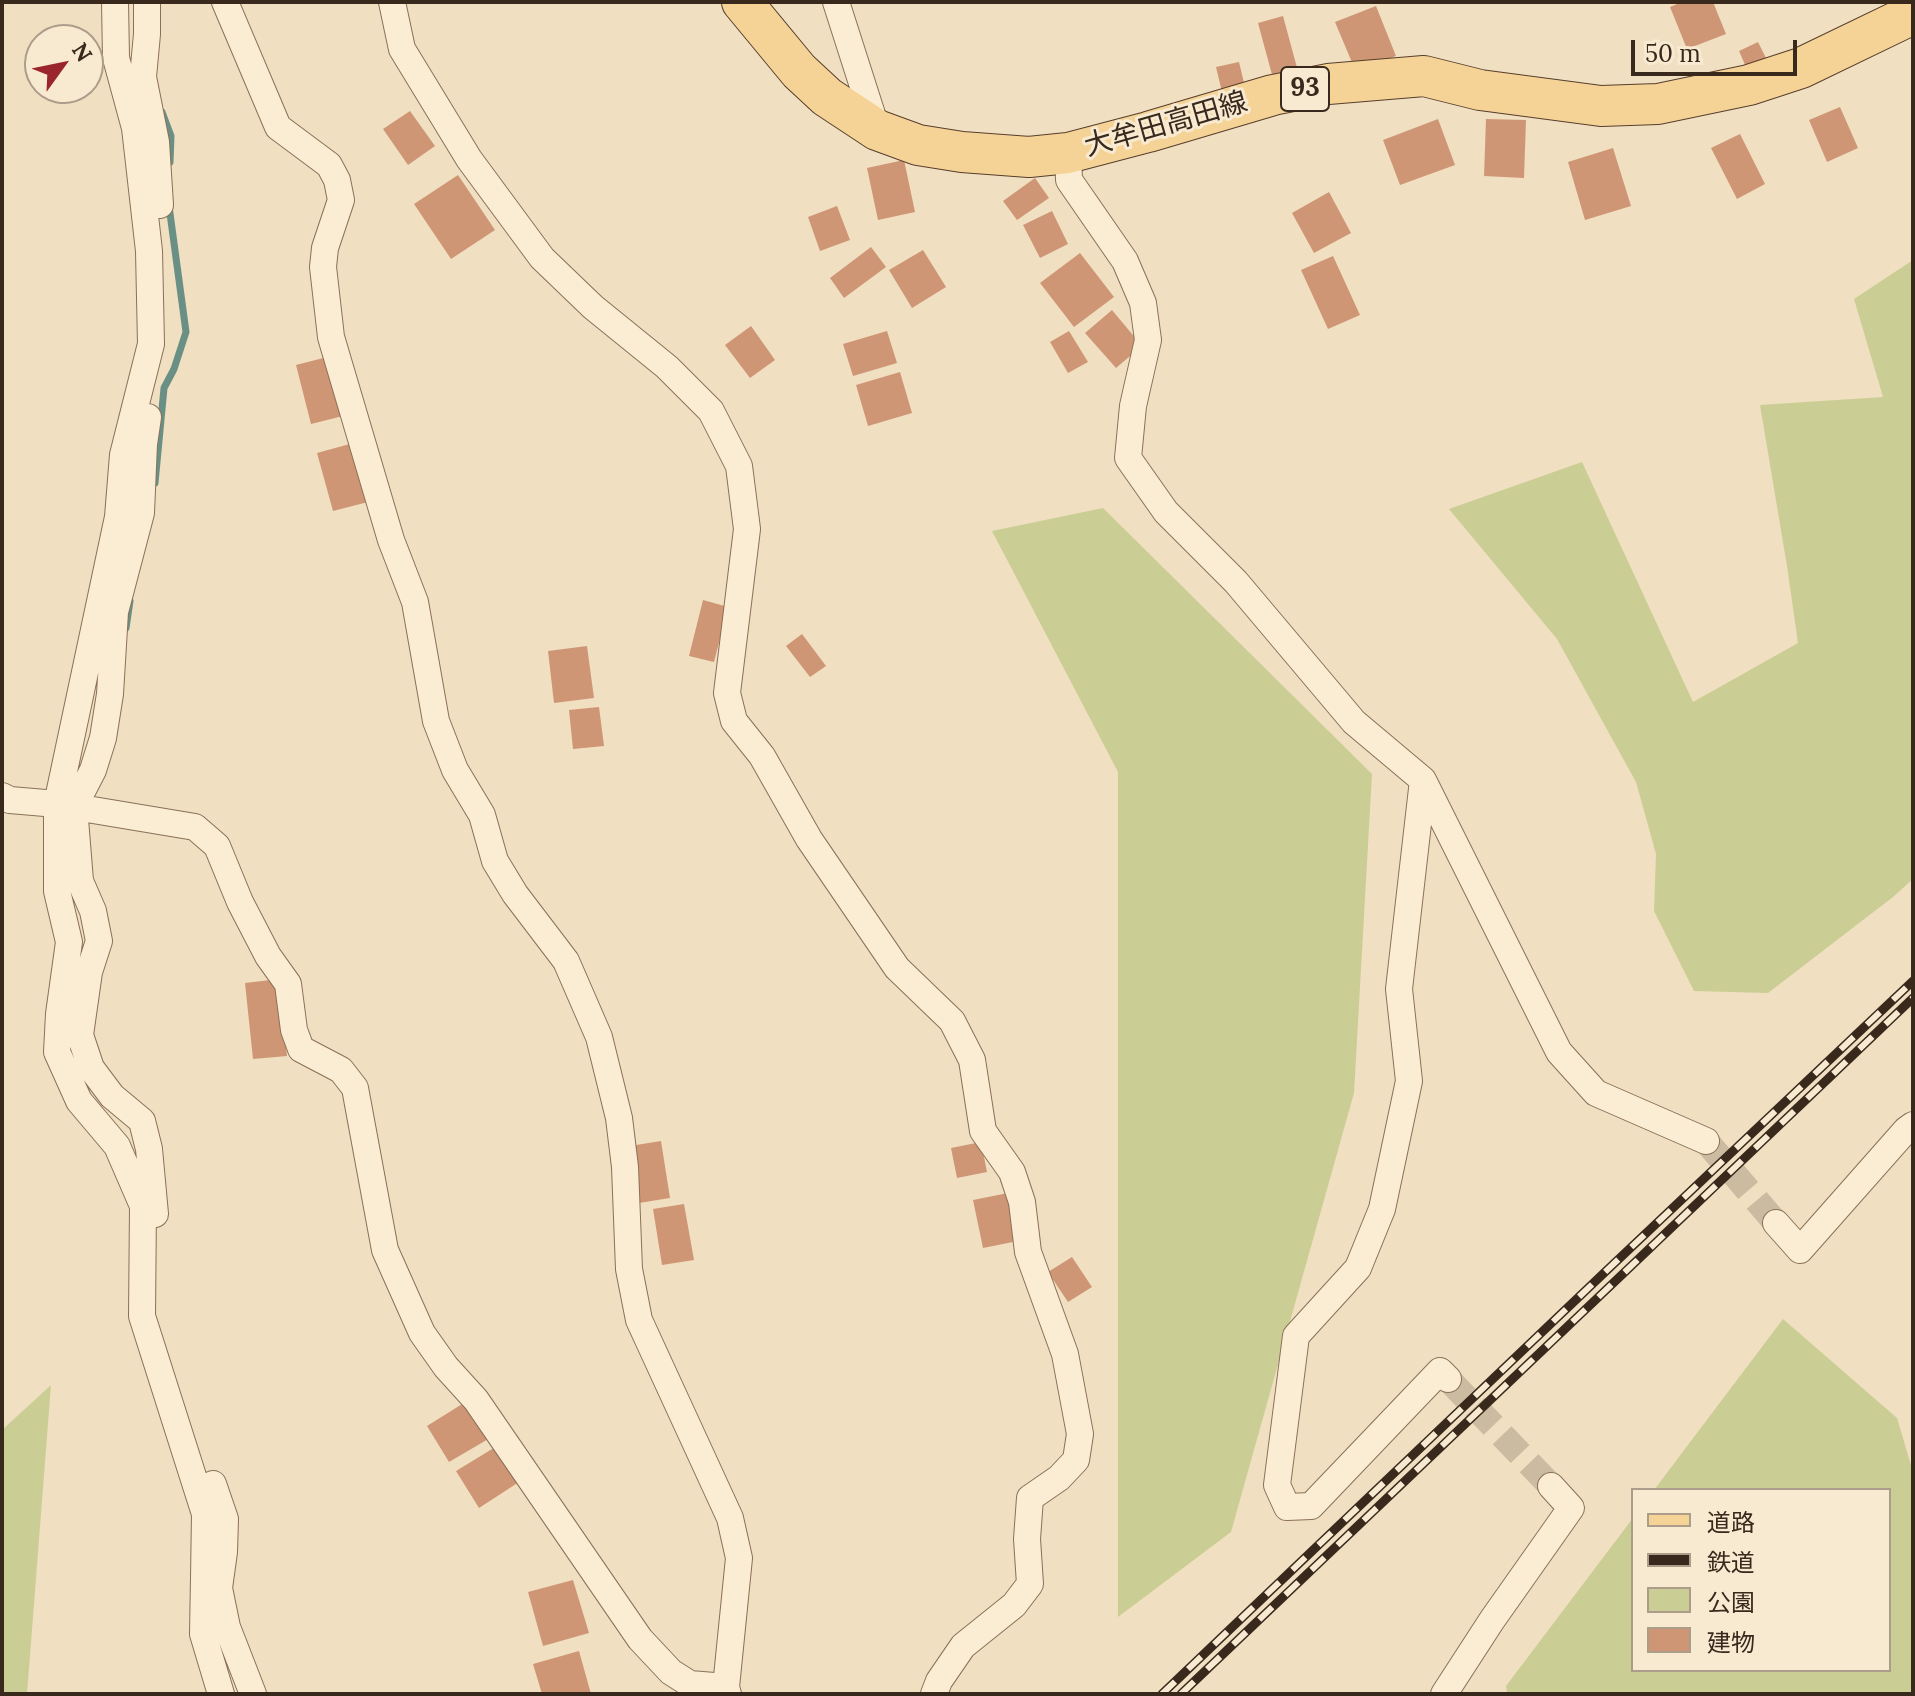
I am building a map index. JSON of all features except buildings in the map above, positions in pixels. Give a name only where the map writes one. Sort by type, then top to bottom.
[{"type":"main road","name":"大牟田高田線","points":[[742,2],[799,71],[827,97],[877,130],[918,145],[1029,157],[1068,153],[1273,95],[1328,84],[1424,76],[1480,90],[1601,106],[1658,104],[1749,85],[1801,68],[1913,14]]},
{"type":"street","points":[[115,2],[116,58],[135,128],[149,251],[151,344],[123,455],[118,517],[65,806],[57,891],[69,942],[57,1052],[79,1101],[117,1146],[143,1206],[142,1316],[205,1514],[211,1583],[203,1634],[221,1694]]},
{"type":"street","points":[[65,806],[93,770],[103,738],[110,694],[115,612],[141,513],[149,405],[169,335],[156,142],[143,77],[147,2]]},
{"type":"street","points":[[2,796],[10,800],[195,827],[217,846],[240,902],[268,956],[288,984],[294,1030],[301,1049],[341,1070],[355,1088],[385,1250],[422,1333],[446,1367],[476,1400],[640,1639],[671,1672],[690,1684],[727,1691],[739,1558],[730,1518],[639,1320],[629,1269],[625,1167],[619,1118],[599,1037],[566,961],[515,894],[495,861],[482,815],[455,770],[436,721],[415,602],[391,540],[331,337],[323,267],[325,248],[341,200],[337,180],[329,165],[278,127],[225,2]]},
{"type":"street","points":[[392,2],[402,49],[469,159],[542,258],[593,307],[667,367],[711,411],[739,466],[747,529],[727,693],[734,721],[762,756],[809,839],[897,968],[952,1021],[972,1060],[983,1131],[1012,1172],[1022,1202],[1028,1252],[1065,1354],[1080,1434],[1076,1460],[1059,1478],[1030,1498],[1027,1539],[1030,1584],[1014,1605],[963,1646],[939,1681],[934,1694]]},
{"type":"street","points":[[836,2],[877,130]]},
{"type":"street","points":[[1068,153],[1069,180],[1125,261],[1143,303],[1148,340],[1133,406],[1128,458],[1166,512],[1236,582],[1354,722],[1423,780],[1559,1052],[1596,1093],[1706,1141]]},
{"type":"street","points":[[1423,780],[1399,989],[1409,1081],[1382,1209],[1358,1268],[1296,1336],[1277,1485],[1287,1507],[1311,1506],[1440,1371],[1448,1379]]},
{"type":"street","points":[[1776,1223],[1800,1250],[1913,1125]]},
{"type":"street","points":[[1444,1694],[1571,1508],[1551,1486]]},
{"type":"street","points":[[211,1583],[253,1694]]},
{"type":"green space","points":[[1913,260],[1913,879],[1768,993],[1694,991],[1654,911],[1656,854],[1636,782],[1557,639],[1449,509],[1582,462],[1693,702],[1798,643],[1760,405],[1883,397],[1854,299]]},
{"type":"green space","points":[[1103,508],[1372,774],[1354,1093],[1231,1532],[1118,1617],[1118,772],[992,531]]},
{"type":"green space","points":[[1783,1319],[1897,1418],[1913,1472],[1913,1694],[1507,1694],[1506,1686],[1631,1521],[1631,1672],[1891,1672],[1891,1488],[1656,1488]]},
{"type":"green space","points":[[51,1385],[27,1694],[2,1694],[2,1430]]},
{"type":"waterway","points":[[162,112],[171,136],[170,162]]},
{"type":"waterway","points":[[155,483],[164,388],[186,332],[169,206]]},
{"type":"waterway","points":[[126,628],[130,601]]},
{"type":"tunnel","points":[[1706,1141],[1776,1223]]},
{"type":"tunnel","points":[[1448,1379],[1551,1486]]},
{"type":"railway","points":[[1162,1694],[1913,981]]},
{"type":"railway","points":[[1181,1694],[1913,998]]}]
